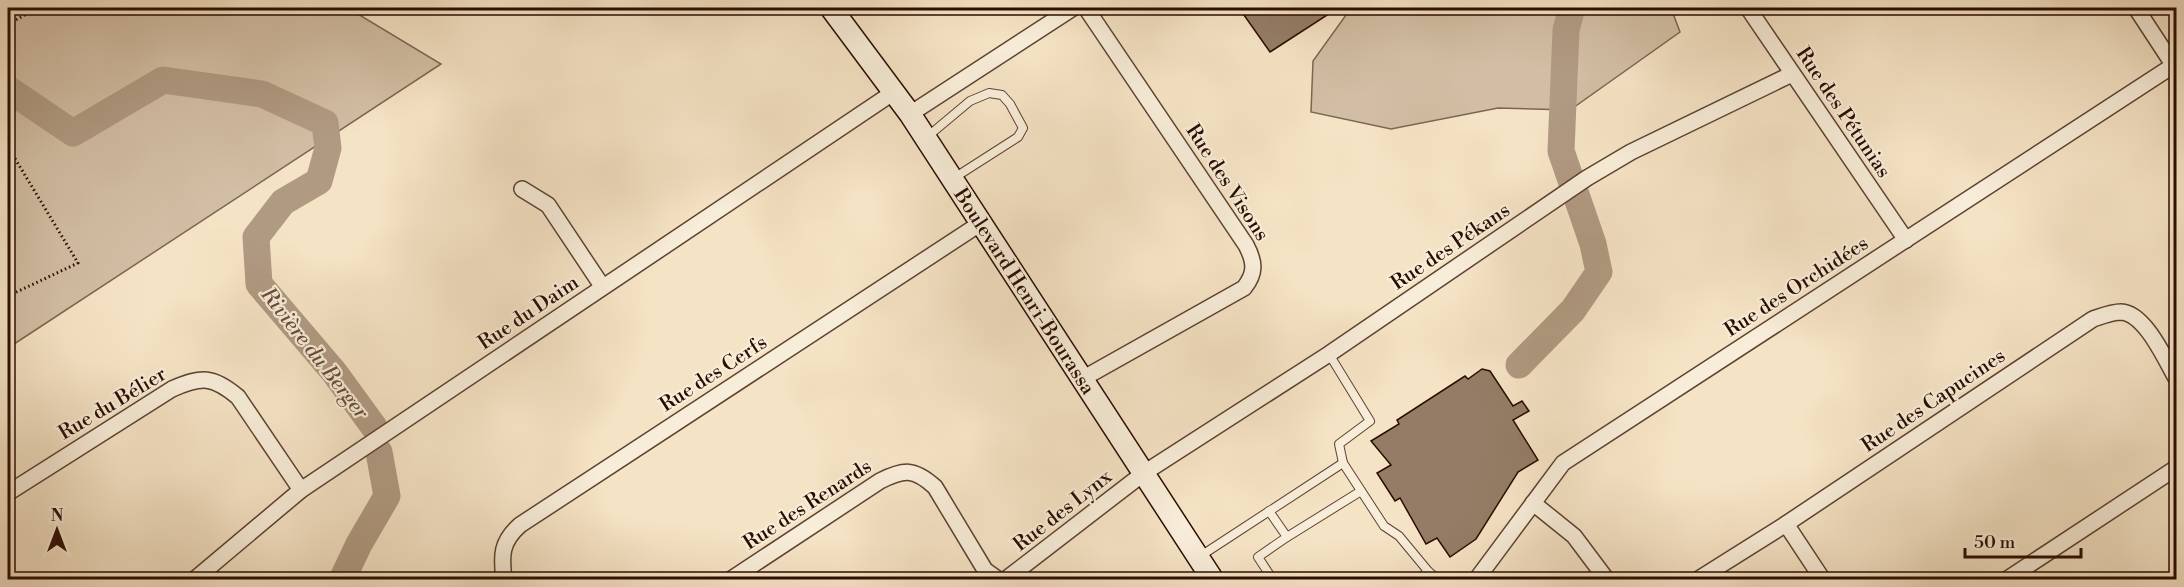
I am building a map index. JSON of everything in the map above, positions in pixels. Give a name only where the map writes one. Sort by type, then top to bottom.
[{"type":"main road","name":"Boulevard Henri-Bourassa","points":[[831,8],[910,114],[1213,579]]},
{"type":"street","points":[[910,114],[1073,8]]},
{"type":"street","name":"Rue des Visons","points":[[1082,379],[1244,288],[1252,278],[1254,267],[1246,245],[1086,8]]},
{"type":"street","name":"Rue des Pétunias","points":[[1748,8],[1906,240]]},
{"type":"street","points":[[2136,8],[2175,67]]},
{"type":"street","name":"Rue des Orchidées","points":[[1476,579],[1563,463],[2175,67]]},
{"type":"street","name":"Rue des Pékans","points":[[1144,473],[1329,354],[1587,178],[1631,152],[1792,74]]},
{"type":"street","name":"Rue du Daim","points":[[194,579],[301,490],[894,92]]},
{"type":"street","points":[[522,189],[548,205],[602,286]]},
{"type":"street","name":"Rue des Cerfs","points":[[504,579],[504,549],[508,535],[520,525],[981,223]]},
{"type":"street","name":"Rue des Capucines","points":[[1697,579],[1785,524],[2093,319],[2121,312],[2135,317],[2146,327],[2176,378]]},
{"type":"street","name":"Rue du Bélier","points":[[8,493],[172,389],[193,380],[212,380],[238,397],[301,490]]},
{"type":"street","points":[[2006,579],[2176,468]]},
{"type":"street","name":"Rue des Renards","points":[[730,579],[880,481],[896,473],[910,472],[923,476],[935,487],[985,570],[999,579]]},
{"type":"street","name":"Rue des Lynx","points":[[1005,579],[1144,473]]},
{"type":"street","points":[[1533,503],[1574,536],[1607,579]]},
{"type":"street","points":[[1785,524],[1823,579]]},
{"type":"lane","points":[[926,138],[970,100],[989,93],[1002,95],[1010,104],[1023,128],[1018,137],[952,179]]},
{"type":"lane","points":[[1329,354],[1370,421],[1340,444],[1343,462],[1384,526],[1399,536],[1428,571],[1439,579]]},
{"type":"lane","points":[[1199,557],[1343,462]]},
{"type":"lane","points":[[1273,579],[1258,557],[1361,491]]},
{"type":"lane","points":[[1269,511],[1287,537]]},
{"type":"lane","points":[[1418,579],[1428,571]]},
{"type":"path","points":[[8,24],[38,8]]},
{"type":"path","points":[[8,147],[78,263],[8,296]]},
{"type":"shaded area","points":[[8,8],[348,8],[441,64],[8,348]]},
{"type":"shaded area","points":[[1351,8],[1671,8],[1680,32],[1570,110],[1498,108],[1391,129],[1311,112],[1313,61]]},
{"type":"building","points":[[1239,8],[1338,8],[1270,52]]},
{"type":"building","points":[[1482,369],[1490,371],[1513,406],[1522,401],[1529,411],[1513,420],[1538,460],[1518,472],[1476,539],[1450,557],[1437,538],[1426,544],[1400,498],[1395,501],[1377,473],[1391,465],[1371,441],[1399,424],[1397,420],[1465,376],[1468,379]]},
{"type":"waterway","points":[[1519,365],[1573,310],[1599,272],[1593,244],[1561,151],[1566,30],[1572,8]]},
{"type":"waterway","name":"Rivière du Berger","points":[[8,89],[73,133],[163,80],[262,94],[325,123],[328,148],[319,181],[283,202],[256,237],[259,284],[334,372],[374,427]]},
{"type":"waterway","name":"Rivière du Berger","points":[[342,580],[359,544],[387,496],[379,452]]}]
